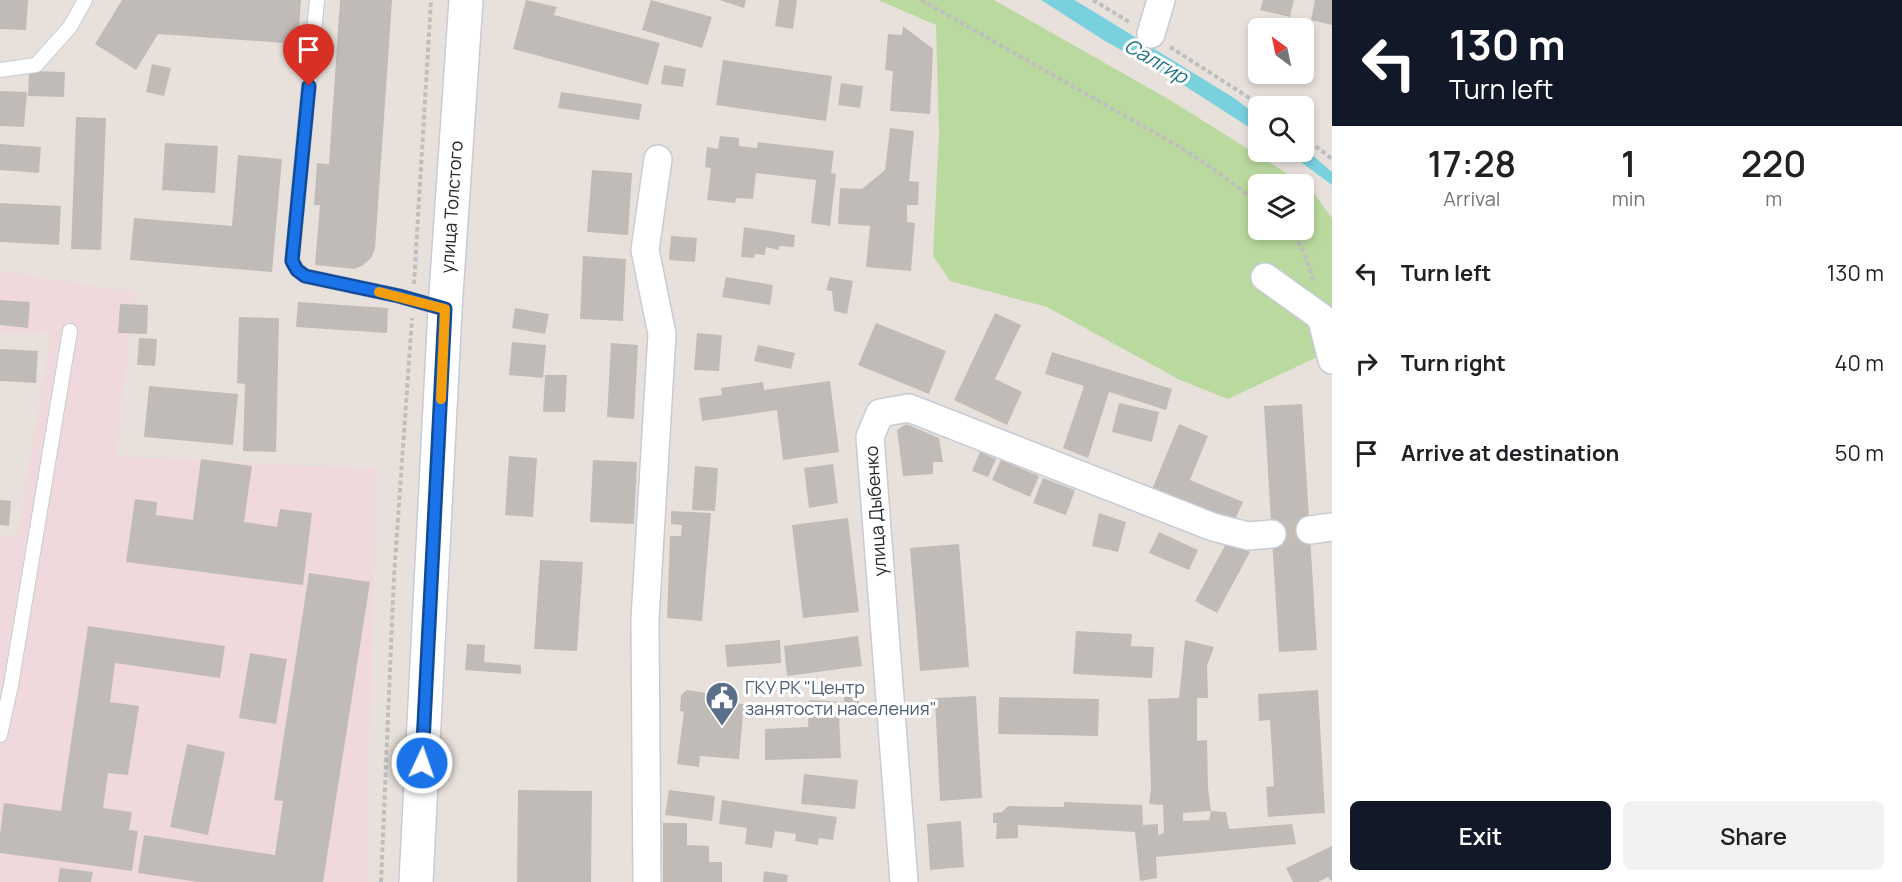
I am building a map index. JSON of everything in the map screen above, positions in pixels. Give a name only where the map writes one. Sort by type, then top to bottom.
[{"type":"main road","name":"улица Толстого","points":[[416,882],[445,309],[466,0]]},
{"type":"street","points":[[1151,34],[1161,0]]},
{"type":"street","points":[[648,882],[645,619],[662,334],[645,250],[658,159]]},
{"type":"street","points":[[1265,277],[1321,317],[1332,360]]},
{"type":"street","name":"улица Дыбенко","points":[[904,882],[870,437],[880,412],[909,408],[1213,527],[1248,536],[1272,534]]},
{"type":"lane","points":[[0,70],[36,65],[70,27],[85,0]]},
{"type":"lane","points":[[317,0],[292,261],[297,270],[305,276],[399,296],[445,309]]},
{"type":"lane","points":[[300,20],[315,21]]},
{"type":"lane","points":[[0,735],[11,685],[70,331]]},
{"type":"path","points":[[381,882],[394,576],[414,301],[431,0]]},
{"type":"path","points":[[921,0],[1178,146],[1248,196]]},
{"type":"path","points":[[1093,0],[1151,34],[1248,97]]},
{"type":"path","points":[[1314,145],[1332,159]]},
{"type":"path","points":[[1296,240],[1310,269],[1321,317]]},
{"type":"shaded area","points":[[0,271],[135,292],[116,456],[376,469],[367,882],[0,882],[0,535],[17,536],[51,332],[0,333]]},
{"type":"green space","points":[[878,0],[994,0],[1170,100],[1248,149],[1248,162],[1269,162],[1288,174],[1248,174],[1248,240],[1314,240],[1314,193],[1332,218],[1332,356],[1315,358],[1228,399],[1180,380],[1047,307],[950,281],[933,256],[939,133],[936,25]]},
{"type":"water","name":"Салгир","points":[[1041,0],[1074,0],[1083,5],[1234,98],[1248,108],[1248,127],[1185,86],[1105,41]]},
{"type":"water","points":[[1314,157],[1332,172],[1332,185],[1301,162],[1314,162]]},
{"type":"building","points":[[0,0],[28,0],[26,30],[0,29]]},
{"type":"building","points":[[122,0],[301,0],[298,44],[158,34],[136,70],[95,44]]},
{"type":"building","points":[[340,0],[392,0],[375,249],[371,258],[362,266],[354,269],[315,265],[320,205],[314,205],[317,163],[329,164]]},
{"type":"building","points":[[526,0],[557,7],[554,15],[660,43],[648,85],[513,49]]},
{"type":"building","points":[[651,0],[712,17],[702,48],[642,30]]},
{"type":"building","points":[[719,0],[746,0],[744,8]]},
{"type":"building","points":[[779,0],[797,0],[793,29],[775,26]]},
{"type":"building","points":[[1263,0],[1294,0],[1290,17],[1260,10]]},
{"type":"building","points":[[1315,0],[1332,0],[1332,25],[1311,18]]},
{"type":"building","points":[[903,26],[933,49],[930,114],[890,111],[893,71],[885,70],[888,34],[902,35]]},
{"type":"building","points":[[723,60],[832,76],[826,121],[716,105]]},
{"type":"building","points":[[152,64],[171,68],[164,96],[146,92]]},
{"type":"building","points":[[664,65],[686,69],[683,87],[661,84]]},
{"type":"building","points":[[29,71],[65,72],[64,97],[28,96]]},
{"type":"building","points":[[841,83],[863,86],[860,108],[838,105]]},
{"type":"building","points":[[0,91],[27,92],[24,127],[0,126]]},
{"type":"building","points":[[561,92],[642,104],[639,120],[558,108]]},
{"type":"building","points":[[76,117],[106,118],[101,250],[71,249]]},
{"type":"building","points":[[890,128],[914,131],[909,181],[919,182],[918,205],[907,205],[907,222],[915,223],[911,271],[866,267],[870,226],[838,224],[840,188],[862,189],[885,170]]},
{"type":"building","points":[[720,136],[739,138],[739,146],[757,148],[758,142],[834,151],[831,173],[836,174],[830,226],[811,223],[816,180],[756,173],[753,199],[736,198],[735,203],[707,200],[711,168],[705,167],[707,147],[718,149]]},
{"type":"building","points":[[165,143],[218,146],[215,193],[162,190]]},
{"type":"building","points":[[0,144],[41,147],[39,173],[0,170]]},
{"type":"building","points":[[238,155],[282,159],[272,272],[130,260],[134,218],[232,226]]},
{"type":"building","points":[[592,170],[632,173],[628,235],[587,232]]},
{"type":"building","points":[[0,203],[61,206],[59,245],[0,242]]},
{"type":"building","points":[[744,227],[795,235],[794,247],[779,246],[779,250],[766,247],[765,255],[755,254],[754,258],[741,257]]},
{"type":"building","points":[[671,236],[697,238],[695,262],[669,260]]},
{"type":"building","points":[[583,256],[626,259],[623,321],[580,319]]},
{"type":"building","points":[[726,277],[773,285],[770,305],[722,297]]},
{"type":"building","points":[[830,277],[853,281],[847,314],[834,311],[832,291],[826,290]]},
{"type":"building","points":[[0,300],[30,302],[28,328],[0,325]]},
{"type":"building","points":[[298,302],[388,308],[387,333],[296,327]]},
{"type":"building","points":[[120,304],[148,305],[147,334],[118,333]]},
{"type":"building","points":[[515,308],[549,314],[545,334],[512,328]]},
{"type":"building","points":[[995,313],[1021,325],[995,379],[1022,392],[1007,425],[954,400]]},
{"type":"building","points":[[239,317],[279,318],[276,452],[243,451],[245,384],[237,383]]},
{"type":"building","points":[[876,323],[946,351],[929,394],[858,365]]},
{"type":"building","points":[[697,333],[722,335],[719,371],[694,370]]},
{"type":"building","points":[[139,338],[157,339],[155,366],[137,365]]},
{"type":"building","points":[[512,342],[546,345],[543,378],[509,375]]},
{"type":"building","points":[[611,343],[638,345],[634,419],[607,417]]},
{"type":"building","points":[[758,345],[795,353],[791,369],[754,361]]},
{"type":"building","points":[[0,349],[38,351],[36,383],[0,381]]},
{"type":"building","points":[[1052,352],[1172,389],[1166,410],[1109,392],[1088,458],[1063,448],[1084,386],[1045,374]]},
{"type":"building","points":[[545,375],[567,375],[565,412],[543,412]]},
{"type":"building","points":[[830,381],[839,452],[783,460],[777,410],[702,421],[699,398],[722,395],[721,388],[763,382],[764,390]]},
{"type":"building","points":[[149,386],[238,394],[233,445],[144,437]]},
{"type":"building","points":[[1119,403],[1159,412],[1152,442],[1112,432]]},
{"type":"building","points":[[1302,404],[1317,650],[1279,652],[1264,406]]},
{"type":"building","points":[[906,424],[939,438],[943,462],[933,462],[933,474],[903,476],[897,430]]},
{"type":"building","points":[[1179,424],[1208,436],[1190,480],[1243,502],[1232,526],[1151,492]]},
{"type":"building","points":[[980,452],[996,459],[988,477],[972,471]]},
{"type":"building","points":[[509,456],[537,458],[533,517],[505,515]]},
{"type":"building","points":[[201,459],[252,466],[244,522],[277,527],[280,509],[312,513],[303,585],[126,562],[135,499],[157,502],[156,515],[193,520]]},
{"type":"building","points":[[593,460],[637,462],[634,524],[590,522]]},
{"type":"building","points":[[1001,460],[1039,476],[1030,497],[992,480]]},
{"type":"building","points":[[833,464],[838,503],[809,508],[804,468]]},
{"type":"building","points":[[695,466],[718,468],[715,511],[692,510]]},
{"type":"building","points":[[1043,478],[1075,490],[1066,515],[1033,503]]},
{"type":"building","points":[[0,500],[11,501],[9,526],[0,525]]},
{"type":"building","points":[[671,511],[711,513],[702,621],[667,618],[670,536],[681,536],[682,525],[671,524]]},
{"type":"building","points":[[1099,513],[1126,522],[1118,552],[1092,546]]},
{"type":"building","points":[[848,518],[859,612],[803,618],[792,525]]},
{"type":"building","points":[[1159,532],[1198,550],[1189,570],[1149,553]]},
{"type":"building","points":[[1228,540],[1250,552],[1217,613],[1195,601]]},
{"type":"building","points":[[959,544],[969,667],[920,671],[910,548]]},
{"type":"building","points":[[540,560],[583,562],[577,651],[534,649]]},
{"type":"building","points":[[309,573],[370,582],[323,882],[198,882],[138,873],[144,835],[275,855],[283,801],[274,800]]},
{"type":"building","points":[[88,626],[225,646],[220,678],[115,663],[110,702],[139,706],[128,775],[108,773],[103,808],[132,812],[129,830],[138,831],[132,871],[0,853],[4,803],[61,811]]},
{"type":"building","points":[[1076,631],[1132,634],[1131,646],[1154,647],[1152,678],[1073,674]]},
{"type":"building","points":[[858,636],[862,666],[787,676],[784,646]]},
{"type":"building","points":[[780,640],[781,663],[727,667],[725,645]]},
{"type":"building","points":[[1185,640],[1214,647],[1207,666],[1208,698],[1197,698],[1197,741],[1207,740],[1211,811],[1226,812],[1229,829],[1292,824],[1296,844],[1156,857],[1157,878],[1140,881],[1135,832],[1018,825],[1018,838],[996,839],[997,823],[993,823],[993,813],[1002,812],[1008,806],[1064,807],[1064,802],[1142,805],[1143,825],[1158,824],[1158,835],[1164,833],[1163,805],[1149,804],[1151,788],[1148,699],[1179,698]],"holes":[[[1211,811],[1209,820],[1183,821],[1183,813]]]},
{"type":"building","points":[[467,644],[485,645],[484,662],[521,665],[521,674],[465,670]]},
{"type":"building","points":[[250,653],[287,659],[276,724],[239,718]]},
{"type":"building","points":[[687,690],[714,694],[713,701],[744,704],[739,759],[700,756],[699,767],[677,764],[684,712],[680,711],[681,695]]},
{"type":"building","points":[[1318,690],[1325,813],[1268,817],[1266,787],[1274,786],[1270,720],[1259,721],[1258,694]]},
{"type":"building","points":[[844,696],[859,697],[859,715],[839,715],[841,758],[765,760],[765,729],[808,727],[809,700],[844,702]]},
{"type":"building","points":[[976,696],[982,798],[940,801],[935,698]]},
{"type":"building","points":[[999,697],[1099,699],[1098,736],[998,734]]},
{"type":"building","points":[[187,744],[225,752],[208,835],[170,827]]},
{"type":"building","points":[[804,774],[858,780],[855,809],[801,804]]},
{"type":"building","points":[[518,790],[592,791],[591,882],[517,882]]},
{"type":"building","points":[[669,790],[715,796],[712,821],[665,815]]},
{"type":"building","points":[[722,800],[837,817],[833,840],[819,838],[818,845],[795,841],[796,834],[775,831],[772,848],[745,844],[747,828],[719,824]]},
{"type":"building","points":[[961,821],[964,867],[930,870],[927,824]]},
{"type":"building","points":[[663,823],[687,823],[687,845],[709,846],[709,862],[722,862],[722,882],[663,882]]},
{"type":"building","points":[[1332,846],[1332,882],[1328,877],[1318,882],[1293,882],[1286,868]]},
{"type":"building","points":[[60,868],[93,872],[91,882],[58,882]]},
{"type":"building","points":[[764,871],[788,875],[787,882],[763,882]]},
{"type":"tunnel","points":[[1272,534],[1310,530]]},
{"type":"slow traffic","points":[[379,292],[445,309],[441,399]]},
{"type":"place","name":"ГКУ РК \"Центр занятости населения\"","points":[[722,727]]},
{"type":"route","points":[[309,86],[292,261],[297,270],[305,276],[399,296],[445,309],[422,763]]}]
